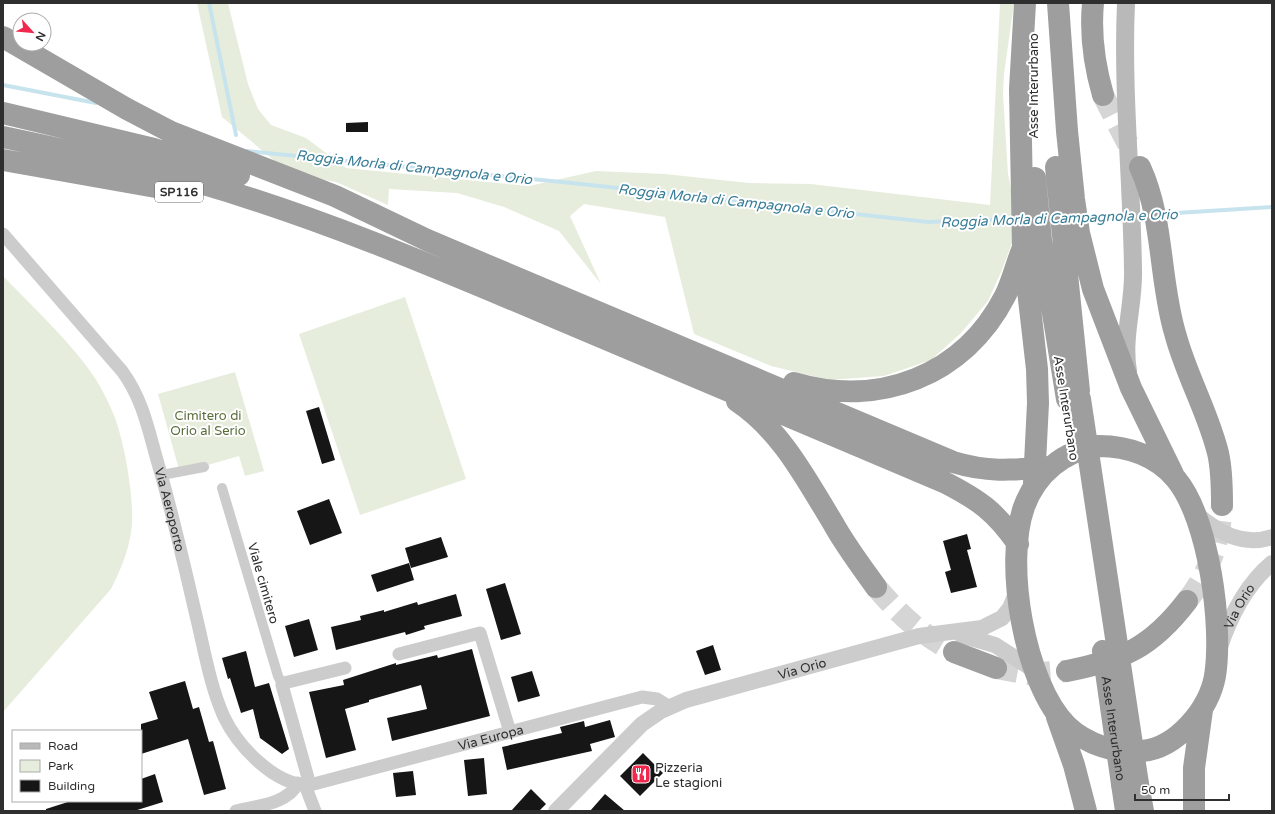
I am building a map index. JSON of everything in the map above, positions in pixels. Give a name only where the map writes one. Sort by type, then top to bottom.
[{"type":"highway","points":[[1025,3],[1020,88],[1029,196],[1029,241],[1037,369],[1040,475],[1022,513],[1018,544],[1017,591],[1034,670],[1056,712],[1074,765],[1086,811]]},
{"type":"highway","name":"Asse Interurbano","points":[[1029,196],[1030,111],[1034,3]]},
{"type":"highway","name":"Asse Interurbano","points":[[1057,3],[1055,105],[1071,235],[1073,399]]},
{"type":"highway","points":[[1093,3],[1092,46],[1094,62],[1103,95]]},
{"type":"highway","points":[[4,35],[127,109],[170,132],[336,196],[427,240],[952,462],[991,471],[1040,475],[1067,455],[1091,447],[1108,446],[1134,451],[1149,456],[1174,477],[1183,489],[1195,513],[1203,534],[1211,576],[1216,621],[1217,656],[1215,678],[1199,721],[1194,768],[1194,811]]},
{"type":"highway","points":[[3,114],[116,140],[206,164],[279,187],[427,240]]},
{"type":"highway","points":[[3,137],[109,160],[199,183],[278,208],[352,235],[475,284],[944,482],[971,495],[997,516],[1018,544]]},
{"type":"highway","name":"SP116","points":[[3,161],[167,189],[323,230],[352,235]]},
{"type":"highway","points":[[1140,167],[1151,197],[1162,253],[1174,332],[1186,370],[1212,430],[1219,454],[1222,505]]},
{"type":"highway","points":[[1071,235],[1131,388],[1172,468],[1174,477]]},
{"type":"highway","points":[[639,329],[670,335],[694,343],[785,381],[815,389],[837,392],[866,391],[894,387],[942,366],[965,349],[982,330],[1006,294],[1029,241]]},
{"type":"highway","name":"Asse Interurbano","points":[[1029,241],[1073,399],[1130,784],[1126,811]]},
{"type":"highway","points":[[704,380],[744,406],[766,426],[787,450],[802,470],[837,531],[876,587]]},
{"type":"highway","points":[[1066,671],[1108,662],[1136,650],[1166,627],[1187,601]]},
{"type":"highway","points":[[954,652],[996,668]]},
{"type":"highway","points":[[1056,712],[1067,726],[1080,736],[1108,749],[1125,752],[1145,751],[1175,737],[1184,730],[1203,707]]},
{"type":"highway","name":"Asse Interurbano","points":[[1130,784],[1143,811]]},
{"type":"main road","points":[[1126,3],[1125,94],[1134,284],[1126,362],[1131,388]]},
{"type":"street","name":"Via Aeroporto","points":[[3,234],[132,384],[144,412],[162,475],[206,659],[224,716],[238,740],[250,754],[273,772],[304,784]]},
{"type":"street","points":[[162,475],[204,467]]},
{"type":"street","name":"Viale cimitero","points":[[222,488],[278,676],[282,684]]},
{"type":"street","points":[[1195,513],[1213,527],[1238,539],[1255,540],[1272,537]]},
{"type":"street","name":"Via Orio","points":[[1217,656],[1236,609],[1263,571],[1272,563]]},
{"type":"street","name":"Via Orio","points":[[556,811],[642,724],[670,707],[686,700],[919,636],[936,633],[971,631],[1002,618],[1010,608],[1017,591]]},
{"type":"street","points":[[399,654],[480,633],[510,732]]},
{"type":"street","name":"Via Orio","points":[[936,633],[969,636],[985,640],[1034,670]]},
{"type":"street","points":[[315,811],[304,784],[282,684],[344,668]]},
{"type":"street","name":"Via Europa","points":[[304,784],[642,697],[657,699],[670,707]]},
{"type":"street","points":[[236,811],[288,796],[304,784]]},
{"type":"green space","points":[[197,3],[228,3],[248,84],[258,109],[271,125],[306,138],[346,168],[529,186],[596,171],[665,174],[749,183],[811,184],[990,205],[1000,3],[1014,3],[1004,74],[1003,94],[1008,174],[1013,199],[1013,240],[988,301],[961,333],[931,360],[884,376],[829,380],[771,366],[694,334],[665,217],[584,204],[570,216],[601,284],[559,231],[504,207],[457,193],[389,189],[388,205],[336,182],[313,178],[276,162],[222,117]]},
{"type":"green space","points":[[3,276],[75,352],[95,378],[102,391],[117,424],[125,455],[132,506],[132,520],[130,540],[126,555],[111,589],[3,712]]},
{"type":"green space","points":[[405,297],[466,479],[360,515],[299,334]]},
{"type":"green space","name":"Cimitero di Orio al Serio","points":[[235,372],[264,471],[245,476],[239,456],[180,473],[158,394]]},
{"type":"building","points":[[368,122],[368,132],[346,132],[346,123]]},
{"type":"building","points":[[319,407],[335,460],[322,464],[306,411]]},
{"type":"building","points":[[329,499],[342,533],[310,545],[297,511]]},
{"type":"building","points":[[967,534],[971,549],[967,550],[977,587],[951,593],[945,572],[951,570],[943,541]]},
{"type":"building","points":[[441,537],[448,557],[411,568],[405,548]]},
{"type":"building","points":[[409,563],[414,580],[377,592],[371,575]]},
{"type":"building","points":[[505,583],[521,634],[501,640],[486,589]]},
{"type":"building","points":[[456,594],[462,616],[424,626],[425,629],[406,635],[405,632],[336,650],[331,627],[361,620],[360,616],[384,610],[384,612],[417,602],[418,605]]},
{"type":"building","points":[[309,619],[318,650],[294,657],[285,626]]},
{"type":"building","points":[[713,645],[721,670],[705,675],[696,651]]},
{"type":"building","points":[[472,649],[490,716],[392,741],[387,718],[427,709],[421,685],[369,700],[369,702],[345,709],[356,750],[326,758],[309,692],[344,685],[343,680],[396,663],[396,665],[437,655],[438,658]]},
{"type":"building","points":[[246,651],[255,687],[269,683],[289,749],[282,754],[260,738],[253,709],[241,713],[230,678],[228,679],[222,658]]},
{"type":"building","points":[[532,671],[540,696],[518,702],[511,677]]},
{"type":"building","points":[[185,681],[193,709],[199,707],[209,742],[213,741],[226,789],[204,795],[188,739],[142,754],[141,724],[158,719],[149,692]]},
{"type":"building","points":[[610,720],[615,737],[590,744],[592,751],[507,770],[502,747],[562,733],[560,727],[584,721],[585,727]]},
{"type":"building","points":[[643,753],[663,773],[640,796],[620,776]]},
{"type":"building","points":[[484,758],[487,794],[468,796],[464,760]]},
{"type":"building","points":[[413,771],[416,795],[396,797],[393,773]]},
{"type":"building","points":[[155,774],[163,802],[134,811],[46,811],[46,809],[68,802],[142,802],[142,779]]},
{"type":"building","points":[[531,789],[546,804],[539,811],[511,811]]},
{"type":"building","points":[[605,794],[625,811],[590,811]]},
{"type":"waterway","points":[[209,3],[236,135]]},
{"type":"waterway","name":"Roggia Morla di Campagnola e Orio","points":[[3,85],[96,103]]},
{"type":"waterway","name":"Roggia Morla di Campagnola e Orio","points":[[247,151],[572,183],[928,222],[1016,219]]},
{"type":"waterway","name":"Roggia Morla di Campagnola e Orio","points":[[1161,214],[1272,207]]},
{"type":"waterway","name":"Roggia Morla di Campagnola e Orio","points":[[1083,217],[1128,215]]},
{"type":"tunnel","points":[[1103,95],[1132,152]]},
{"type":"tunnel","points":[[1187,601],[1202,579],[1208,567],[1219,531],[1222,505]]},
{"type":"tunnel","points":[[876,587],[894,607],[920,631],[954,652]]},
{"type":"tunnel","points":[[996,668],[1029,674],[1067,671]]},
{"type":"place","name":"Pizzeria Le stagioni","points":[[641,774]]}]
